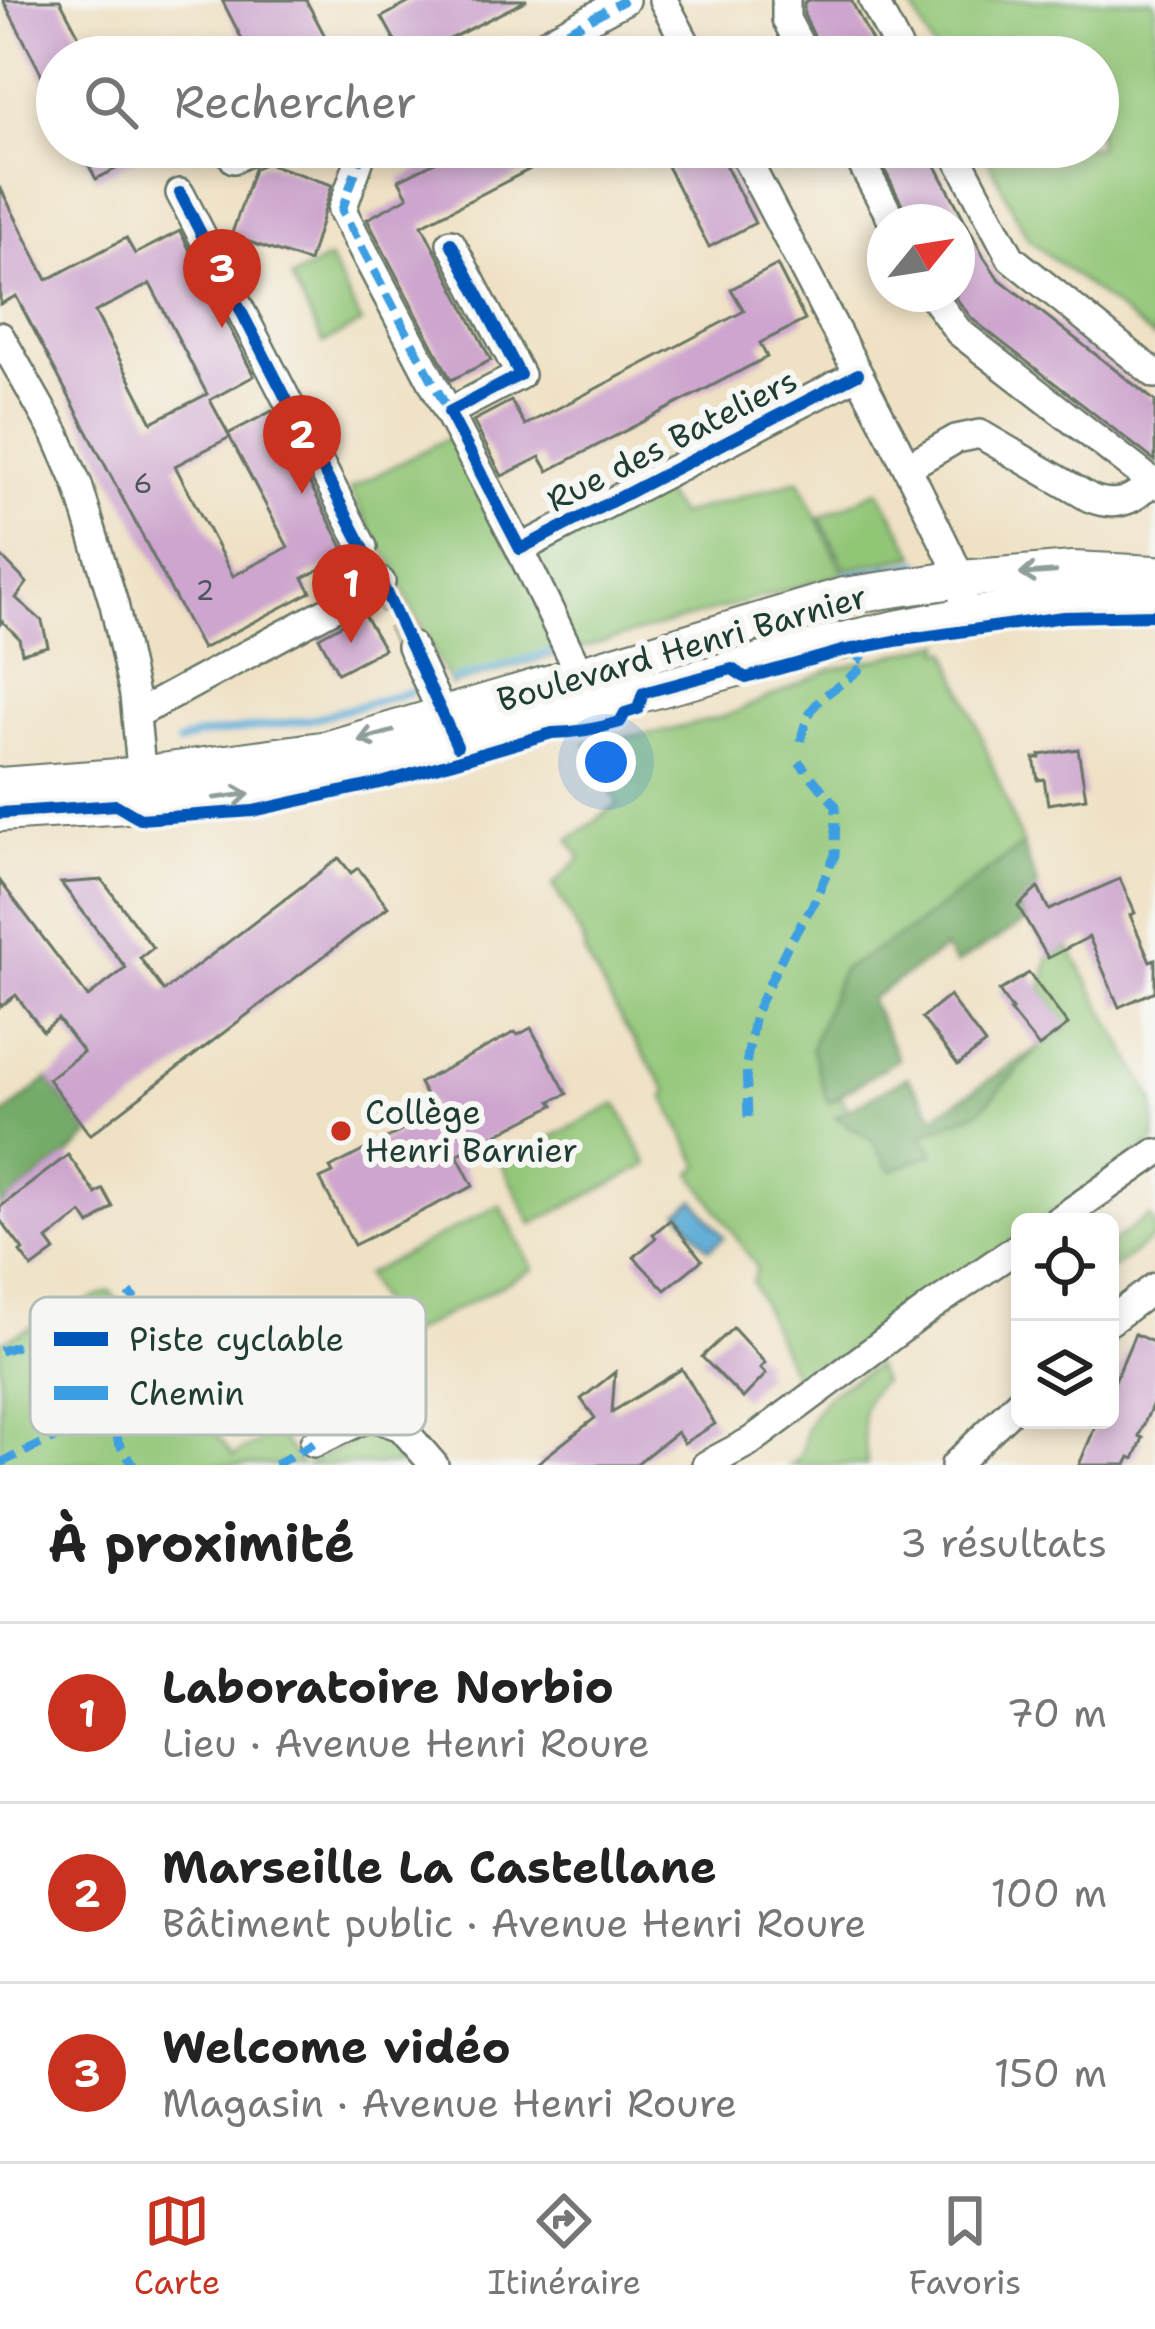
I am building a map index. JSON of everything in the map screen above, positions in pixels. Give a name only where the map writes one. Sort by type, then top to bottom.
[{"type":"main road","name":"Boulevard Henri Barnier","points":[[451,731],[580,674],[844,596],[961,579],[1073,570],[1155,574]]},
{"type":"main road","name":"Boulevard Henri Barnier","points":[[0,813],[143,789],[329,749],[451,731],[839,640],[965,616],[1072,604],[1155,604]]},
{"type":"main road","name":"Boulevard Henri Barnier","points":[[0,786],[143,789]]},
{"type":"street","points":[[558,36],[626,0]]},
{"type":"street","points":[[663,0],[682,36]]},
{"type":"street","points":[[786,0],[786,19],[795,36]]},
{"type":"street","points":[[873,0],[892,36]]},
{"type":"street","name":"Rue des Bateliers","points":[[354,168],[342,210],[520,549],[858,374]]},
{"type":"street","points":[[751,168],[908,467],[961,579],[965,616]]},
{"type":"street","points":[[864,168],[883,204]]},
{"type":"street","points":[[963,168],[1011,257],[1155,374]]},
{"type":"street","points":[[179,193],[363,547]]},
{"type":"street","points":[[449,412],[520,375],[451,243]]},
{"type":"street","points":[[908,467],[956,439],[980,434],[1105,504],[1140,495],[1153,483],[959,332],[945,312]]},
{"type":"street","points":[[0,336],[56,435],[78,485],[114,604],[136,713],[143,789]]},
{"type":"street","points":[[520,549],[580,674]]},
{"type":"street","points":[[136,713],[381,582]]},
{"type":"street","points":[[412,646],[451,731]]},
{"type":"street","points":[[1069,1213],[1155,1153]]},
{"type":"street","points":[[706,1465],[751,1441],[1011,1252]]},
{"type":"street","points":[[1111,1321],[1155,1287]]},
{"type":"street","points":[[955,1465],[1011,1410]]},
{"type":"street","points":[[314,1443],[331,1435]]},
{"type":"street","points":[[408,1435],[434,1465]]},
{"type":"green space","points":[[909,0],[1152,0],[1155,339],[1028,239],[992,168],[1119,168],[1119,36],[927,36]]},
{"type":"green space","points":[[329,259],[362,323],[323,343],[291,278]]},
{"type":"green space","points":[[450,437],[517,562],[660,490],[679,515],[799,480],[844,574],[451,685],[350,489]]},
{"type":"green space","points":[[879,490],[916,556],[846,569],[820,518]]},
{"type":"green space","points":[[943,643],[941,652],[948,651],[1023,845],[911,929],[841,971],[829,1103],[841,1097],[848,1111],[836,1118],[871,1139],[891,1171],[934,1153],[921,1135],[980,1111],[1039,1047],[1067,1026],[1042,990],[1048,958],[1069,947],[1155,1103],[1155,1142],[1053,1213],[1011,1213],[1011,1242],[836,1365],[819,1368],[800,1391],[752,1281],[757,1268],[692,1173],[700,1166],[664,1096],[668,1091],[624,1025],[553,885],[581,858],[569,840],[618,804],[586,743],[726,716],[830,670]]},
{"type":"green space","points":[[1023,845],[1038,888],[1018,906],[1026,921],[956,964],[944,949],[870,999],[898,1059],[828,1103],[811,1048],[841,971],[911,929]]},
{"type":"green space","points":[[1039,1047],[980,1111],[921,1135],[934,1154],[891,1171],[871,1139],[835,1117],[907,1077],[935,1116]]},
{"type":"green space","points":[[48,1079],[90,1135],[0,1207],[0,1118]]},
{"type":"green space","points":[[617,1104],[648,1165],[532,1224],[501,1163]]},
{"type":"green space","points":[[500,1205],[533,1269],[426,1325],[426,1297],[377,1297],[365,1275]]},
{"type":"green space","points":[[1149,1216],[1155,1225],[1155,1237],[1119,1263],[1119,1238]]},
{"type":"green space","points":[[30,1328],[30,1435],[217,1435],[233,1456],[278,1435],[302,1465],[0,1465],[0,1342]]},
{"type":"green space","points":[[875,1366],[882,1381],[864,1410],[867,1465],[790,1465],[801,1454],[809,1423],[826,1398]]},
{"type":"green space","points":[[372,1435],[382,1439],[407,1465],[306,1465]]},
{"type":"water","points":[[695,1200],[724,1237],[709,1249],[679,1212]]},
{"type":"building","points":[[3,0],[60,0],[79,36],[36,36],[36,64]]},
{"type":"building","points":[[222,0],[306,0],[325,36],[240,36]]},
{"type":"building","points":[[414,0],[527,0],[456,36],[392,36],[382,17]]},
{"type":"building","points":[[851,0],[869,36],[814,36],[804,3]]},
{"type":"building","points":[[90,168],[118,168],[96,179]]},
{"type":"building","points":[[281,168],[332,185],[309,262],[231,236],[254,169]]},
{"type":"building","points":[[423,168],[532,168],[422,225],[491,360],[451,380],[367,219],[408,197],[399,180]]},
{"type":"building","points":[[668,168],[727,168],[755,223],[709,247]]},
{"type":"building","points":[[884,168],[937,168],[956,204],[902,204]]},
{"type":"building","points":[[0,187],[47,280],[126,238],[135,254],[180,231],[254,376],[210,400],[228,434],[272,411],[347,555],[303,578],[311,592],[202,649],[16,296],[0,304]],"holes":[[[150,284],[207,394],[152,422],[95,312]],[[230,437],[288,547],[233,576],[175,466]]]},
{"type":"building","points":[[975,240],[998,278],[1155,401],[1155,461],[967,312],[975,312]]},
{"type":"building","points":[[777,265],[805,320],[760,343],[767,357],[548,471],[540,457],[502,476],[473,421],[511,401],[525,425],[580,397],[744,311],[731,289]]},
{"type":"building","points":[[0,555],[27,583],[16,598],[42,621],[48,646],[22,653],[19,638],[2,621],[0,624]]},
{"type":"building","points":[[363,613],[384,649],[338,673],[319,637]]},
{"type":"building","points":[[1078,749],[1086,798],[1048,804],[1034,758]]},
{"type":"building","points":[[339,858],[351,873],[358,868],[388,907],[90,1135],[48,1079],[83,1052],[58,1019],[43,1031],[16,995],[0,1007],[0,881],[88,997],[126,968],[61,883],[102,880],[153,948],[140,958],[164,991]]},
{"type":"building","points":[[1120,879],[1150,961],[1155,959],[1155,991],[1119,1007],[1089,937],[1048,958],[1018,906],[1038,888],[1049,910]]},
{"type":"building","points":[[1029,973],[1068,1025],[1039,1047],[999,991]]},
{"type":"building","points":[[949,996],[985,1044],[958,1065],[922,1018]]},
{"type":"building","points":[[531,1028],[567,1094],[457,1155],[473,1186],[354,1245],[320,1179],[333,1173],[330,1168],[435,1113],[419,1083]]},
{"type":"building","points":[[68,1155],[96,1194],[103,1189],[113,1207],[90,1225],[82,1213],[47,1240],[55,1251],[32,1268],[0,1220],[0,1207]]},
{"type":"building","points":[[670,1220],[702,1260],[665,1290],[634,1257]]},
{"type":"building","points":[[733,1328],[765,1363],[760,1368],[766,1374],[743,1398],[702,1357]]},
{"type":"building","points":[[1135,1334],[1155,1343],[1155,1398],[1139,1436],[1143,1438],[1126,1465],[1079,1465],[1094,1429],[1119,1429],[1119,1371]]},
{"type":"building","points":[[682,1369],[715,1424],[684,1443],[677,1432],[635,1465],[535,1465],[595,1418],[581,1399],[615,1372],[612,1412]]},
{"type":"waterway","points":[[845,576],[919,564]]},
{"type":"waterway","points":[[454,680],[552,652]]},
{"type":"waterway","points":[[179,743],[196,736],[308,720],[410,692]]},
{"type":"tunnel","points":[[363,547],[411,646]]},
{"type":"marked path","points":[[558,36],[625,0]]},
{"type":"marked path","points":[[357,168],[342,210],[449,412]]},
{"type":"marked path","points":[[801,741],[817,703],[866,663],[847,653]]},
{"type":"marked path","points":[[748,1117],[746,1065],[755,1013],[835,855],[836,806],[799,762]]},
{"type":"marked path","points":[[132,1297],[136,1293]]},
{"type":"marked path","points":[[0,1351],[30,1342]]},
{"type":"marked path","points":[[0,1463],[59,1435]]},
{"type":"marked path","points":[[117,1435],[133,1465]]},
{"type":"marked path","points":[[275,1465],[314,1443]]},
{"type":"cycle path","points":[[180,193],[381,582],[457,746]]},
{"type":"cycle path","points":[[451,243],[520,375],[449,412],[520,549],[858,374]]},
{"type":"cycle path","points":[[0,813],[116,805],[140,819],[253,811],[385,782],[552,733],[620,722],[625,713],[638,709],[643,693],[732,669],[746,678],[895,641],[1063,617],[1155,615]]},
{"type":"place","name":"Welcome vidéo","points":[[222,328]]},
{"type":"place","name":"Marseille La Castellane","points":[[302,494]]},
{"type":"place","name":"Laboratoire Norbio","points":[[351,643]]},
{"type":"place","name":"Collège Henri Barnier","points":[[341,1131]]}]
